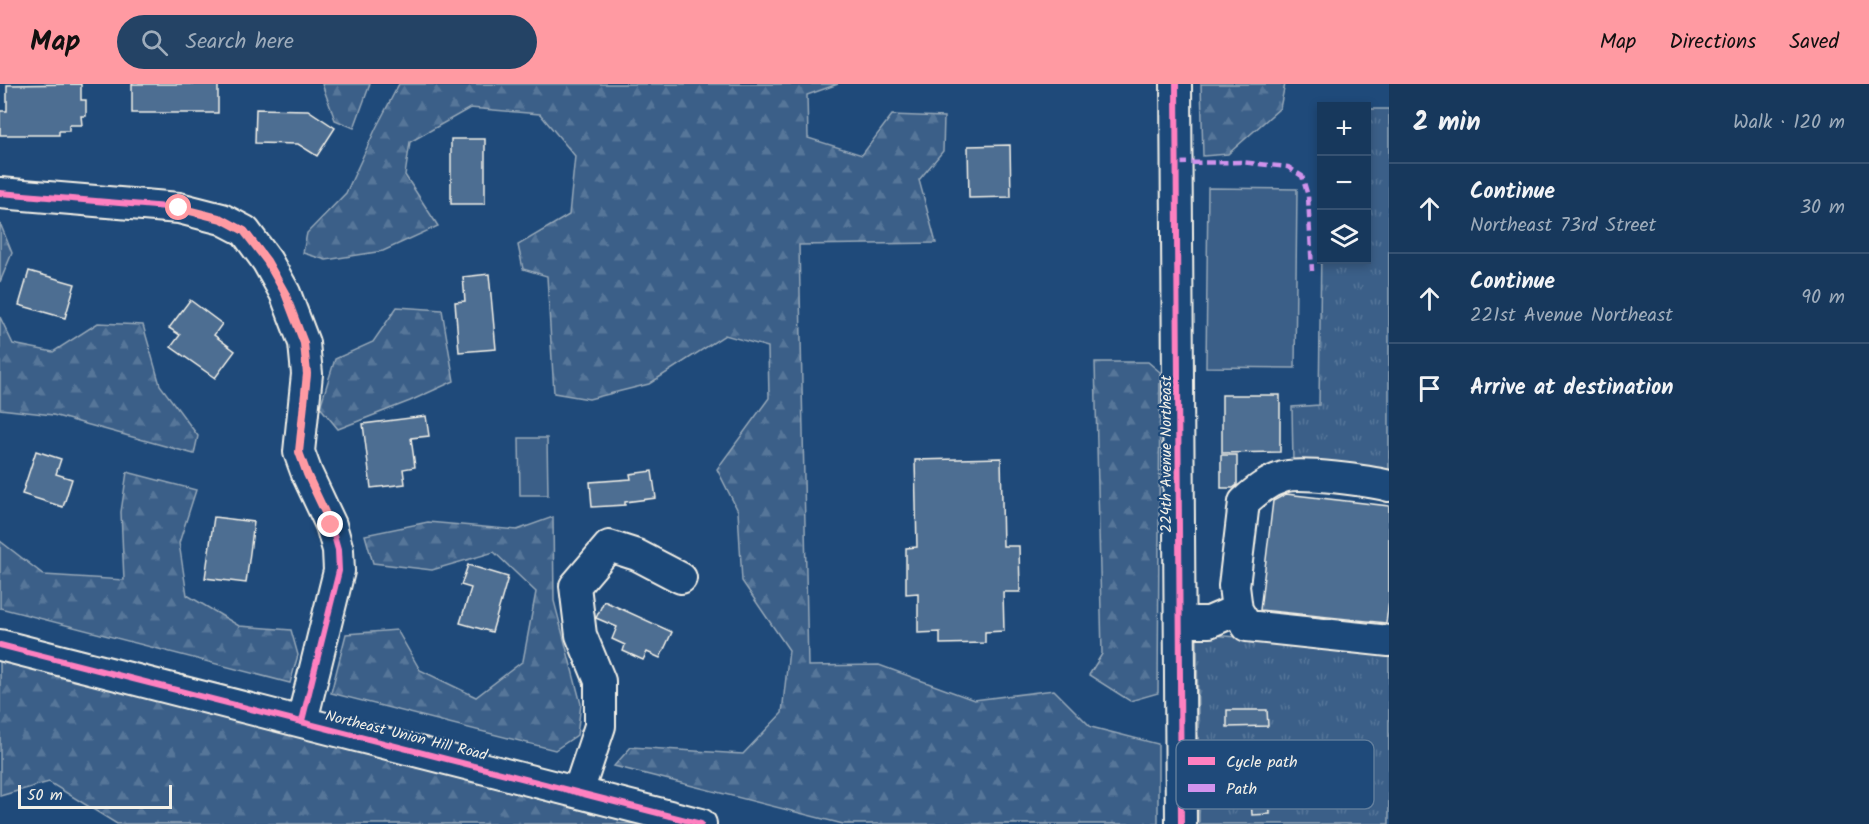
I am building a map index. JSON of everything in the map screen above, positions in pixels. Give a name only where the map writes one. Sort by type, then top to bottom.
[{"type":"street","name":"224th Avenue Northeast","points":[[1176,84],[1181,740]]},
{"type":"street","points":[[0,193],[190,210],[222,219],[244,231],[267,261],[285,293],[304,343],[307,374],[299,452],[331,525],[338,550],[339,571],[302,721]]},
{"type":"street","points":[[1389,486],[1312,476],[1285,476],[1262,486],[1244,502],[1234,586],[1237,610],[1247,626],[1389,641]]},
{"type":"street","points":[[578,792],[600,726],[600,681],[581,635],[575,586],[609,546],[638,555],[681,578]]},
{"type":"street","points":[[1180,622],[1209,622],[1237,610]]},
{"type":"street","name":"Northeast Union Hill Road","points":[[0,645],[701,824]]},
{"type":"street","name":"224th Avenue Northeast","points":[[1182,809],[1182,824]]},
{"type":"green space","points":[[322,84],[370,84],[354,128],[335,120]]},
{"type":"green space","points":[[399,84],[838,84],[807,95],[808,138],[862,155],[892,115],[944,117],[943,151],[919,180],[936,243],[799,245],[808,666],[879,665],[974,700],[1054,690],[1091,727],[1158,744],[1158,824],[843,824],[614,766],[631,747],[743,754],[782,713],[789,650],[742,581],[738,511],[717,469],[769,398],[768,347],[725,335],[649,384],[589,399],[554,393],[547,276],[523,269],[518,245],[569,215],[575,156],[540,114],[470,108],[410,142],[405,175],[438,226],[383,251],[326,260],[303,253],[307,233],[346,193]]},
{"type":"green space","points":[[1201,84],[1285,84],[1280,108],[1228,154],[1203,156]]},
{"type":"green space","points":[[1371,109],[1389,109],[1389,475],[1293,463],[1292,407],[1319,405],[1321,264],[1371,264]]},
{"type":"green space","points":[[1208,188],[1297,189],[1295,368],[1206,367]]},
{"type":"green space","points":[[0,223],[12,253],[0,282]]},
{"type":"green space","points":[[397,307],[442,310],[454,381],[338,429],[320,407],[335,359],[373,342]]},
{"type":"green space","points":[[0,317],[13,344],[53,352],[98,323],[143,325],[160,385],[198,436],[194,454],[53,415],[0,409]]},
{"type":"green space","points":[[1095,362],[1148,362],[1160,372],[1158,693],[1130,701],[1089,675],[1102,654]]},
{"type":"green space","points":[[519,438],[547,438],[548,495],[520,495]]},
{"type":"green space","points":[[127,472],[196,490],[179,543],[187,595],[239,626],[291,630],[298,655],[290,683],[0,608],[0,541],[44,575],[124,580],[121,512]]},
{"type":"green space","points":[[553,517],[554,601],[581,704],[577,735],[555,750],[331,693],[346,634],[397,630],[420,670],[476,697],[523,661],[536,592],[494,552],[432,570],[373,563],[365,535],[428,522],[517,530]]},
{"type":"green space","points":[[1197,634],[1373,647],[1389,654],[1389,824],[1199,824],[1199,809],[1374,809],[1374,740],[1198,740]]},
{"type":"green space","points":[[0,660],[636,824],[117,824],[49,782],[0,796]]},
{"type":"building","points":[[81,84],[81,100],[86,100],[86,116],[81,116],[82,125],[69,125],[69,131],[59,131],[59,135],[0,135],[0,111],[7,111],[7,85]]},
{"type":"building","points":[[132,84],[218,84],[218,113],[132,113]]},
{"type":"building","points":[[256,109],[308,110],[335,128],[317,156],[298,144],[255,143]]},
{"type":"building","points":[[451,139],[485,139],[485,204],[451,204]]},
{"type":"building","points":[[1010,145],[1011,197],[969,198],[968,146]]},
{"type":"building","points":[[29,271],[75,284],[65,318],[19,305]]},
{"type":"building","points":[[489,274],[496,349],[459,352],[455,302],[465,301],[463,277]]},
{"type":"building","points":[[190,300],[222,324],[214,335],[235,351],[215,378],[171,347],[180,335],[169,328]]},
{"type":"building","points":[[1222,395],[1280,395],[1280,452],[1222,453]]},
{"type":"building","points":[[426,416],[429,436],[411,438],[415,467],[403,469],[405,484],[371,488],[363,424]]},
{"type":"building","points":[[36,451],[61,459],[56,474],[72,479],[63,507],[22,494]]},
{"type":"building","points":[[1221,455],[1237,455],[1237,485],[1233,488],[1221,488]]},
{"type":"building","points":[[1001,458],[1003,546],[1019,546],[1020,592],[1003,592],[1004,631],[985,632],[985,643],[940,644],[940,632],[918,633],[918,593],[906,594],[906,548],[917,547],[915,460]]},
{"type":"building","points":[[652,471],[656,498],[625,502],[625,505],[592,507],[590,482],[631,479],[630,474]]},
{"type":"building","points":[[1286,494],[1389,506],[1389,601],[1386,623],[1260,610],[1273,501]]},
{"type":"building","points":[[214,517],[254,522],[246,583],[205,578]]},
{"type":"building","points":[[468,565],[508,577],[492,632],[460,623],[471,588],[461,585]]},
{"type":"building","points":[[604,601],[672,632],[660,658],[647,652],[643,660],[623,651],[625,645],[612,639],[617,627],[596,618]]},
{"type":"building","points":[[1227,710],[1267,710],[1268,726],[1227,727]]},
{"type":"building","points":[[1252,809],[1270,809],[1270,814],[1252,815]]},
{"type":"marked path","points":[[1178,163],[1240,162],[1288,167],[1302,176],[1308,196],[1312,271]]},
{"type":"cycle path","points":[[1176,84],[1180,740]]},
{"type":"cycle path","points":[[0,193],[179,208],[222,219],[245,231],[267,261],[285,293],[304,343],[307,374],[299,452],[331,525],[338,550],[339,571],[302,721]]},
{"type":"cycle path","points":[[0,645],[701,824]]},
{"type":"cycle path","points":[[1181,809],[1181,824]]},
{"type":"route","points":[[179,208],[222,219],[244,231],[267,261],[285,293],[304,343],[307,374],[299,452],[331,525]]}]
